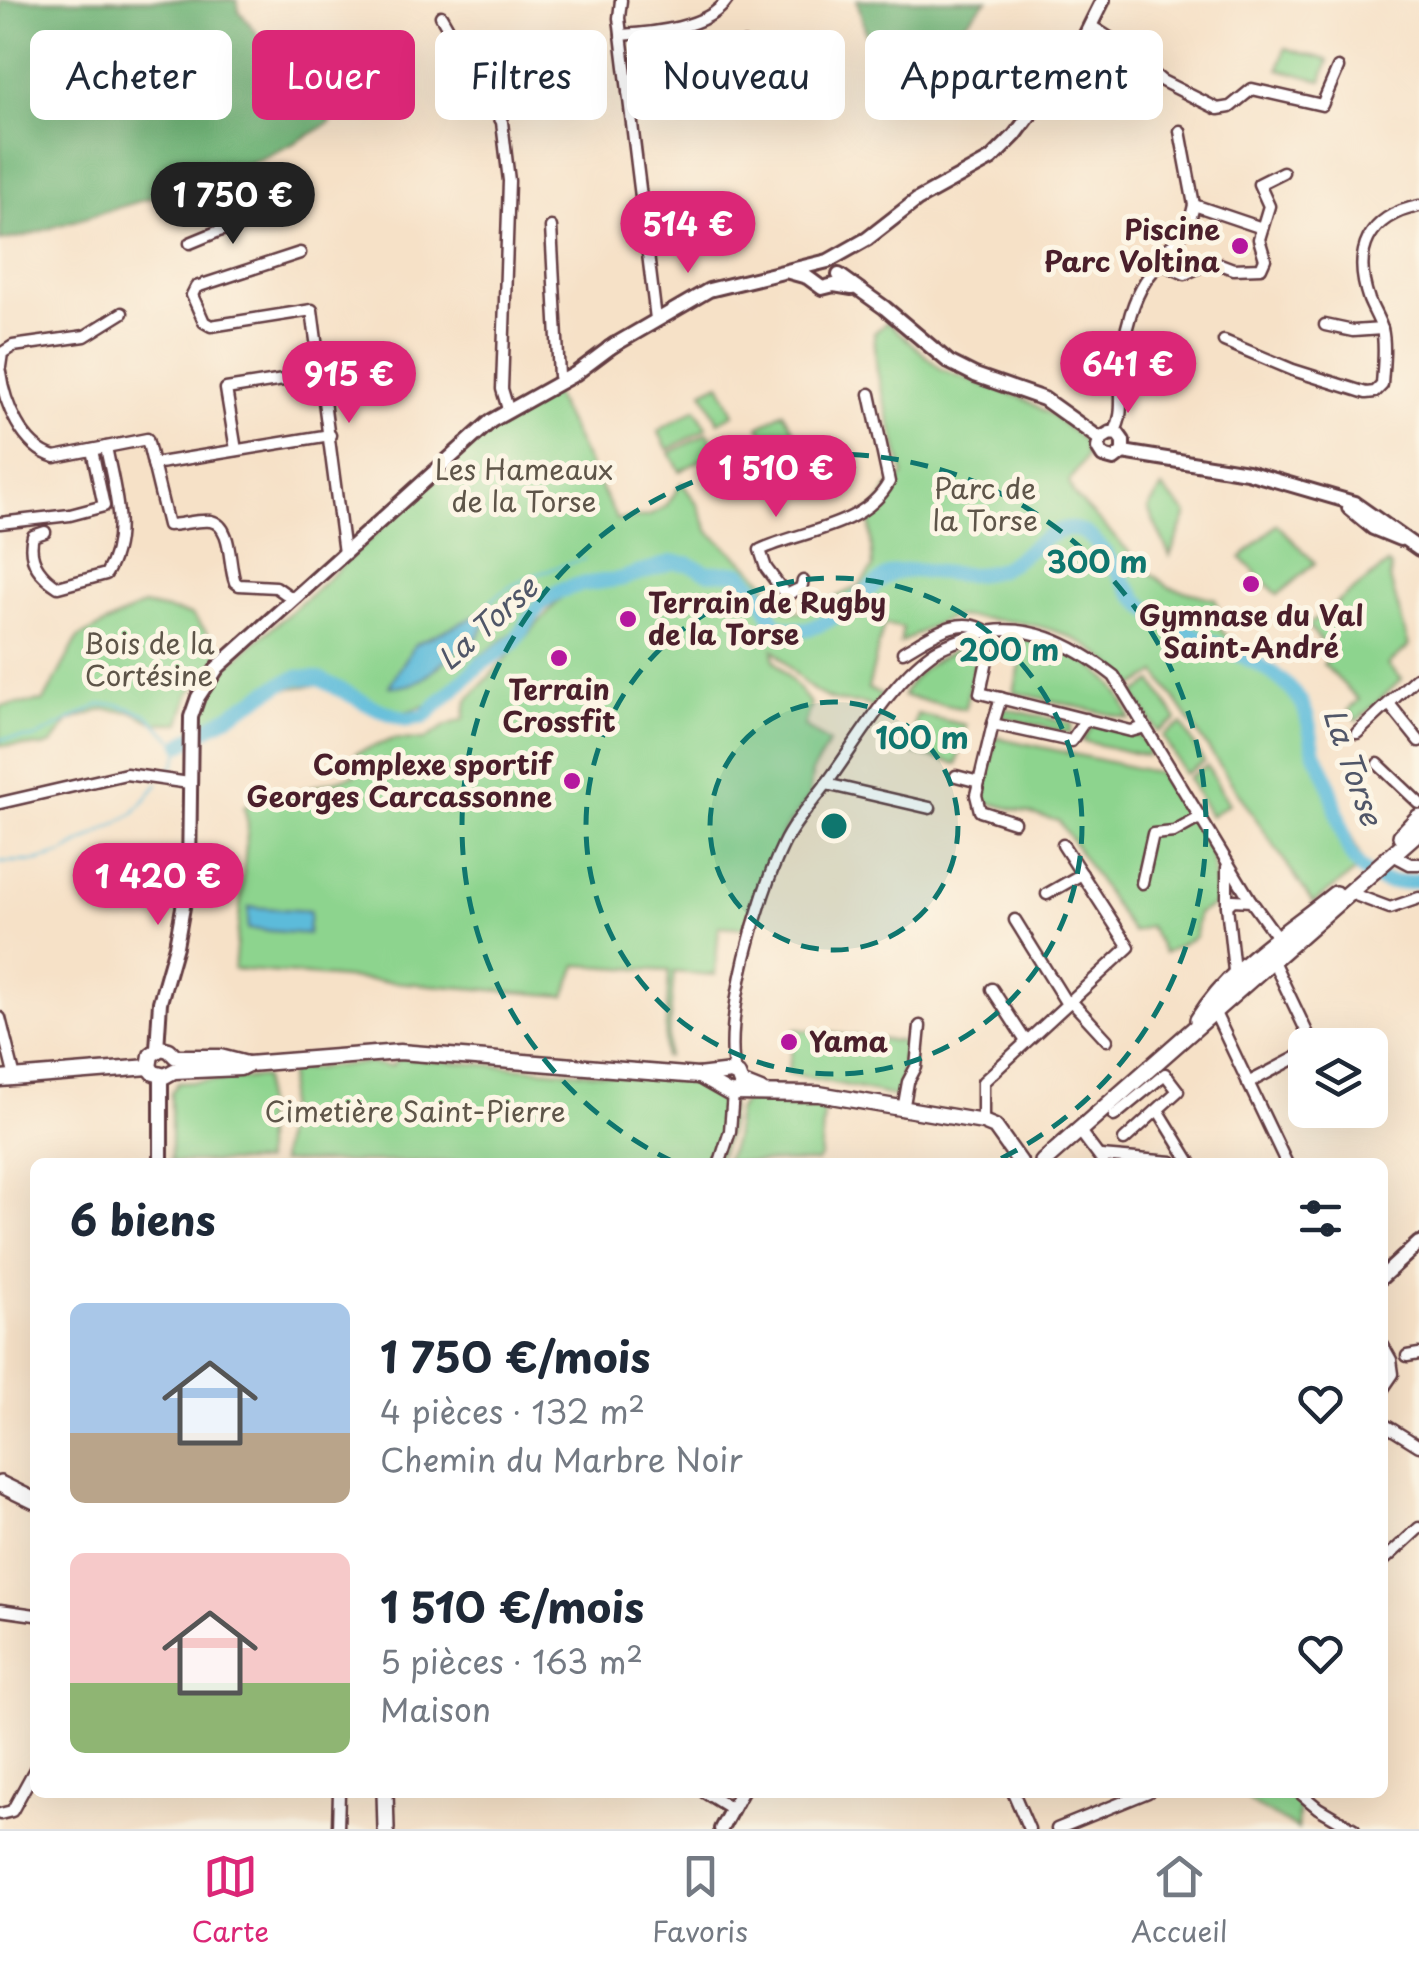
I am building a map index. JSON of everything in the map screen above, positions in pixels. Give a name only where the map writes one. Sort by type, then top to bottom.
[{"type":"main road","points":[[1212,1008],[1273,961],[1316,915],[1392,855],[1417,816]]},
{"type":"main road","points":[[1052,1158],[1190,1032],[1231,979],[1278,937],[1350,893],[1417,816]]},
{"type":"main road","points":[[7,1079],[164,1062],[240,1068],[248,1064],[400,1052],[698,1076],[731,1080],[761,1091],[847,1097],[983,1122],[995,1127],[1017,1158]]},
{"type":"main road","points":[[3,1488],[30,1499]]},
{"type":"main road","points":[[384,1798],[386,1829]]},
{"type":"street","points":[[622,0],[619,17],[627,84]]},
{"type":"street","points":[[621,35],[704,18],[720,10],[727,0]]},
{"type":"street","points":[[827,272],[847,250],[867,240],[917,200],[1004,148],[1091,26],[1103,0]]},
{"type":"street","points":[[441,16],[502,122],[508,181],[502,389],[508,409]]},
{"type":"street","points":[[1091,26],[1162,82],[1218,108],[1230,107],[1252,90],[1322,104],[1338,68]]},
{"type":"street","points":[[631,120],[656,319]]},
{"type":"street","points":[[1114,433],[1122,414],[1122,364],[1131,314],[1154,268],[1184,235],[1194,205],[1180,131]]},
{"type":"street","points":[[1160,263],[1185,274],[1212,261],[1233,269],[1261,268],[1265,259],[1259,244],[1269,206],[1259,184],[1283,172]]},
{"type":"street","points":[[1194,205],[1262,228]]},
{"type":"street","points":[[1224,341],[1293,370],[1366,393],[1376,392],[1382,384],[1382,329],[1363,273],[1368,235],[1397,210],[1419,206]]},
{"type":"street","points":[[190,242],[262,220]]},
{"type":"street","points":[[551,227],[561,379]]},
{"type":"street","points":[[300,253],[196,288],[192,296],[204,322],[211,326],[312,310],[344,553]]},
{"type":"street","points":[[160,1158],[164,1062],[160,1002],[189,874],[190,736],[195,704],[218,667],[456,450],[508,409],[709,290],[786,271],[827,272],[860,290],[948,362],[975,376],[1044,399],[1100,439]]},
{"type":"street","points":[[122,313],[86,336],[12,346],[2,353],[3,393],[10,410],[27,435],[46,454],[55,457],[147,439],[168,525],[204,521],[218,524],[225,534],[235,582],[276,587],[293,599]]},
{"type":"street","points":[[1326,325],[1353,331],[1382,329]]},
{"type":"street","points":[[236,450],[226,389],[321,374]]},
{"type":"street","points":[[802,581],[802,588],[786,594],[766,568],[760,550],[844,521],[882,496],[889,482],[870,394]]},
{"type":"street","points":[[1114,433],[1124,441],[1123,452],[1114,459],[1103,456],[1098,448],[1100,439],[1114,433]]},
{"type":"street","points":[[154,464],[330,435]]},
{"type":"street","points":[[45,532],[33,536],[30,548],[38,571],[50,582],[58,587],[106,574],[117,556],[120,536],[106,448]]},
{"type":"street","points":[[0,523],[70,515],[104,506],[92,450]]},
{"type":"street","points":[[1123,452],[1247,472],[1340,500],[1373,528],[1415,546]]},
{"type":"street","points":[[903,652],[950,625],[977,624],[991,632]]},
{"type":"street","points":[[721,1158],[730,1131],[738,999],[752,928],[784,842],[907,676],[934,651],[991,632],[1014,630],[1081,651],[1114,676],[1251,901],[1278,937]]},
{"type":"street","points":[[991,632],[980,693],[1132,730],[1145,727]]},
{"type":"street","points":[[1357,734],[1416,678]]},
{"type":"street","points":[[1001,698],[976,795],[980,811],[1014,822]]},
{"type":"street","points":[[1390,704],[1419,742]]},
{"type":"street","points":[[993,724],[1071,741],[1086,719]]},
{"type":"street","points":[[1378,764],[1417,816]]},
{"type":"street","points":[[0,803],[126,774],[189,782]]},
{"type":"street","points":[[956,776],[979,782]]},
{"type":"street","points":[[826,784],[930,808]]},
{"type":"street","points":[[1142,883],[1152,834],[1174,832],[1201,817]]},
{"type":"street","points":[[983,1122],[983,1082],[1130,947],[1063,845]]},
{"type":"street","points":[[1392,855],[1419,864]]},
{"type":"street","points":[[1226,856],[1234,971],[1231,979]]},
{"type":"street","points":[[1047,894],[1082,874]]},
{"type":"street","points":[[1350,893],[1390,908],[1419,898]]},
{"type":"street","points":[[1227,906],[1240,898],[1251,901]]},
{"type":"street","points":[[1014,920],[1070,1002],[1108,1040]]},
{"type":"street","points":[[1273,961],[1306,1028]]},
{"type":"street","points":[[992,989],[1025,1040]]},
{"type":"street","points":[[1212,1008],[1284,1158]]},
{"type":"street","points":[[0,1018],[7,1079]]},
{"type":"street","points":[[903,1110],[908,1082],[916,1067],[920,1026]]},
{"type":"street","points":[[1248,1083],[1288,1062]]},
{"type":"street","points":[[1114,1116],[1165,1074],[1178,1092],[1124,1140]]},
{"type":"street","points":[[1158,1110],[1188,1158]]},
{"type":"street","points":[[1079,1130],[1100,1158]]},
{"type":"street","points":[[1388,1271],[1419,1243]]},
{"type":"street","points":[[1388,1281],[1419,1254]]},
{"type":"street","points":[[1388,1355],[1393,1374],[1388,1381]]},
{"type":"street","points":[[1388,1427],[1419,1446]]},
{"type":"street","points":[[1388,1556],[1419,1528]]},
{"type":"street","points":[[0,1610],[30,1614]]},
{"type":"street","points":[[6,1813],[30,1776]]},
{"type":"street","points":[[338,1829],[340,1798]]},
{"type":"street","points":[[714,1798],[730,1808]]},
{"type":"street","points":[[721,1829],[738,1798]]},
{"type":"street","points":[[1015,1798],[1026,1829]]},
{"type":"street","points":[[1058,1829],[1132,1798]]},
{"type":"street","points":[[1307,1798],[1354,1829]]},
{"type":"green space","points":[[0,0],[237,0],[239,11],[254,30],[252,120],[331,120],[296,142],[221,175],[0,241]]},
{"type":"green space","points":[[857,0],[987,0],[958,30],[865,30]]},
{"type":"green space","points":[[1285,48],[1328,60],[1322,81],[1279,69]]},
{"type":"green space","points":[[887,322],[942,370],[1022,398],[1084,441],[1086,457],[1069,482],[1074,495],[1149,572],[1169,587],[1215,599],[1220,629],[1253,663],[1305,702],[1312,728],[1312,749],[1364,865],[1313,903],[1157,673],[1131,688],[1103,657],[1068,636],[1030,624],[953,617],[900,643],[903,628],[884,624],[868,689],[883,695],[874,708],[820,694],[773,649],[774,660],[811,704],[804,726],[829,743],[812,772],[809,798],[785,829],[748,928],[719,926],[715,975],[674,972],[667,1057],[669,971],[577,965],[565,996],[234,969],[248,825],[244,806],[355,775],[356,753],[394,739],[424,740],[464,719],[467,701],[561,598],[478,658],[445,700],[392,716],[334,683],[282,689],[192,740],[203,701],[225,668],[308,597],[495,423],[552,391],[617,520],[649,516],[666,506],[682,483],[698,505],[709,532],[764,581],[775,601],[788,611],[807,611],[859,586],[873,568],[869,510],[876,509],[888,488],[904,476],[877,372],[874,333]]},
{"type":"green space","points":[[720,383],[734,414],[718,422],[703,391]]},
{"type":"green space","points":[[696,409],[707,428],[668,450],[658,431]]},
{"type":"green space","points":[[783,412],[800,440],[776,455],[759,427]]},
{"type":"green space","points":[[708,433],[718,451],[680,471],[670,453]]},
{"type":"green space","points":[[1162,488],[1187,514],[1170,556],[1148,509]]},
{"type":"green space","points":[[1277,524],[1315,563],[1278,595],[1241,558]]},
{"type":"green space","points":[[1388,564],[1409,646],[1388,665],[1402,679],[1357,721],[1348,710],[1359,700],[1323,664],[1332,656],[1308,625]]},
{"type":"green space","name":"Bois de la Cortésine","points":[[143,605],[192,615],[224,652],[189,694],[180,723],[155,723],[133,712],[104,709],[69,721],[52,744],[0,745],[0,706],[44,701],[78,638]]},
{"type":"green space","points":[[1021,635],[1088,663],[1114,687],[1130,719],[1014,692],[1025,644],[1019,642]]},
{"type":"green space","points":[[979,641],[965,709],[903,696],[925,668]]},
{"type":"green space","points":[[1153,682],[1177,720],[1158,732],[1134,694]]},
{"type":"green space","points":[[1003,708],[1072,724],[1070,733],[1000,716]]},
{"type":"green space","points":[[917,714],[966,725],[957,764],[909,752]]},
{"type":"green space","points":[[1094,724],[1137,735],[1150,746],[1147,756],[1082,741]]},
{"type":"green space","points":[[1182,724],[1204,762],[1185,774],[1163,736]]},
{"type":"green space","points":[[996,737],[1159,773],[1177,804],[1183,802],[1211,847],[1217,904],[1198,913],[1195,937],[1164,953],[1149,926],[1132,932],[1059,821],[982,801]]},
{"type":"green space","points":[[1207,766],[1229,804],[1210,816],[1188,778]]},
{"type":"green space","points":[[795,1029],[906,1042],[898,1097],[788,1073]]},
{"type":"green space","name":"Cimetière Saint-Pierre","points":[[400,1058],[692,1081],[731,1100],[728,1134],[719,1158],[280,1158],[290,1071],[366,1063],[391,1066]]},
{"type":"green space","points":[[264,1077],[264,1158],[171,1158],[171,1093],[178,1083]]},
{"type":"green space","points":[[753,1097],[825,1103],[819,1158],[727,1158],[739,1108]]},
{"type":"green space","points":[[1247,1798],[1299,1801],[1297,1829]]},
{"type":"water","points":[[480,614],[485,623],[478,637],[415,683],[389,686],[415,644]]},
{"type":"water","points":[[249,907],[310,911],[308,934],[248,929]]},
{"type":"waterway","name":"La Torse","points":[[182,744],[298,677],[320,679],[405,719],[424,717],[480,665],[514,642],[540,605],[559,591],[621,579],[673,562],[707,572],[741,573],[759,592],[775,624],[809,628],[839,614],[892,573],[998,570],[1056,532],[1077,530],[1095,541],[1141,603],[1180,628],[1247,658],[1286,684],[1304,708],[1343,835],[1360,868],[1374,878],[1393,882],[1419,880]]},
{"type":"waterway","points":[[486,609],[516,584],[584,559]]},
{"type":"waterway","points":[[489,616],[507,611],[530,594]]},
{"type":"waterway","name":"La Torse","points":[[0,739],[35,738],[99,705],[116,704],[146,714],[182,744],[167,774]]},
{"type":"waterway","points":[[0,862],[37,861],[61,854],[133,814],[158,784]]},
{"type":"place","name":"Piscine Parc Voltina","points":[[1240,246]]},
{"type":"place","name":"Gymnase du Val Saint-André","points":[[1251,584]]},
{"type":"place","name":"Terrain de Rugby de la Torse","points":[[628,619]]},
{"type":"place","name":"Terrain Crossfit","points":[[559,658]]},
{"type":"place","name":"Complexe sportif Georges Carcassonne","points":[[572,781]]},
{"type":"place","name":"Yama","points":[[789,1042]]},
{"type":"park label","name":"Les Hameaux de la Torse","points":[[524,486]]},
{"type":"park label","name":"Parc de la Torse","points":[[985,505]]}]
